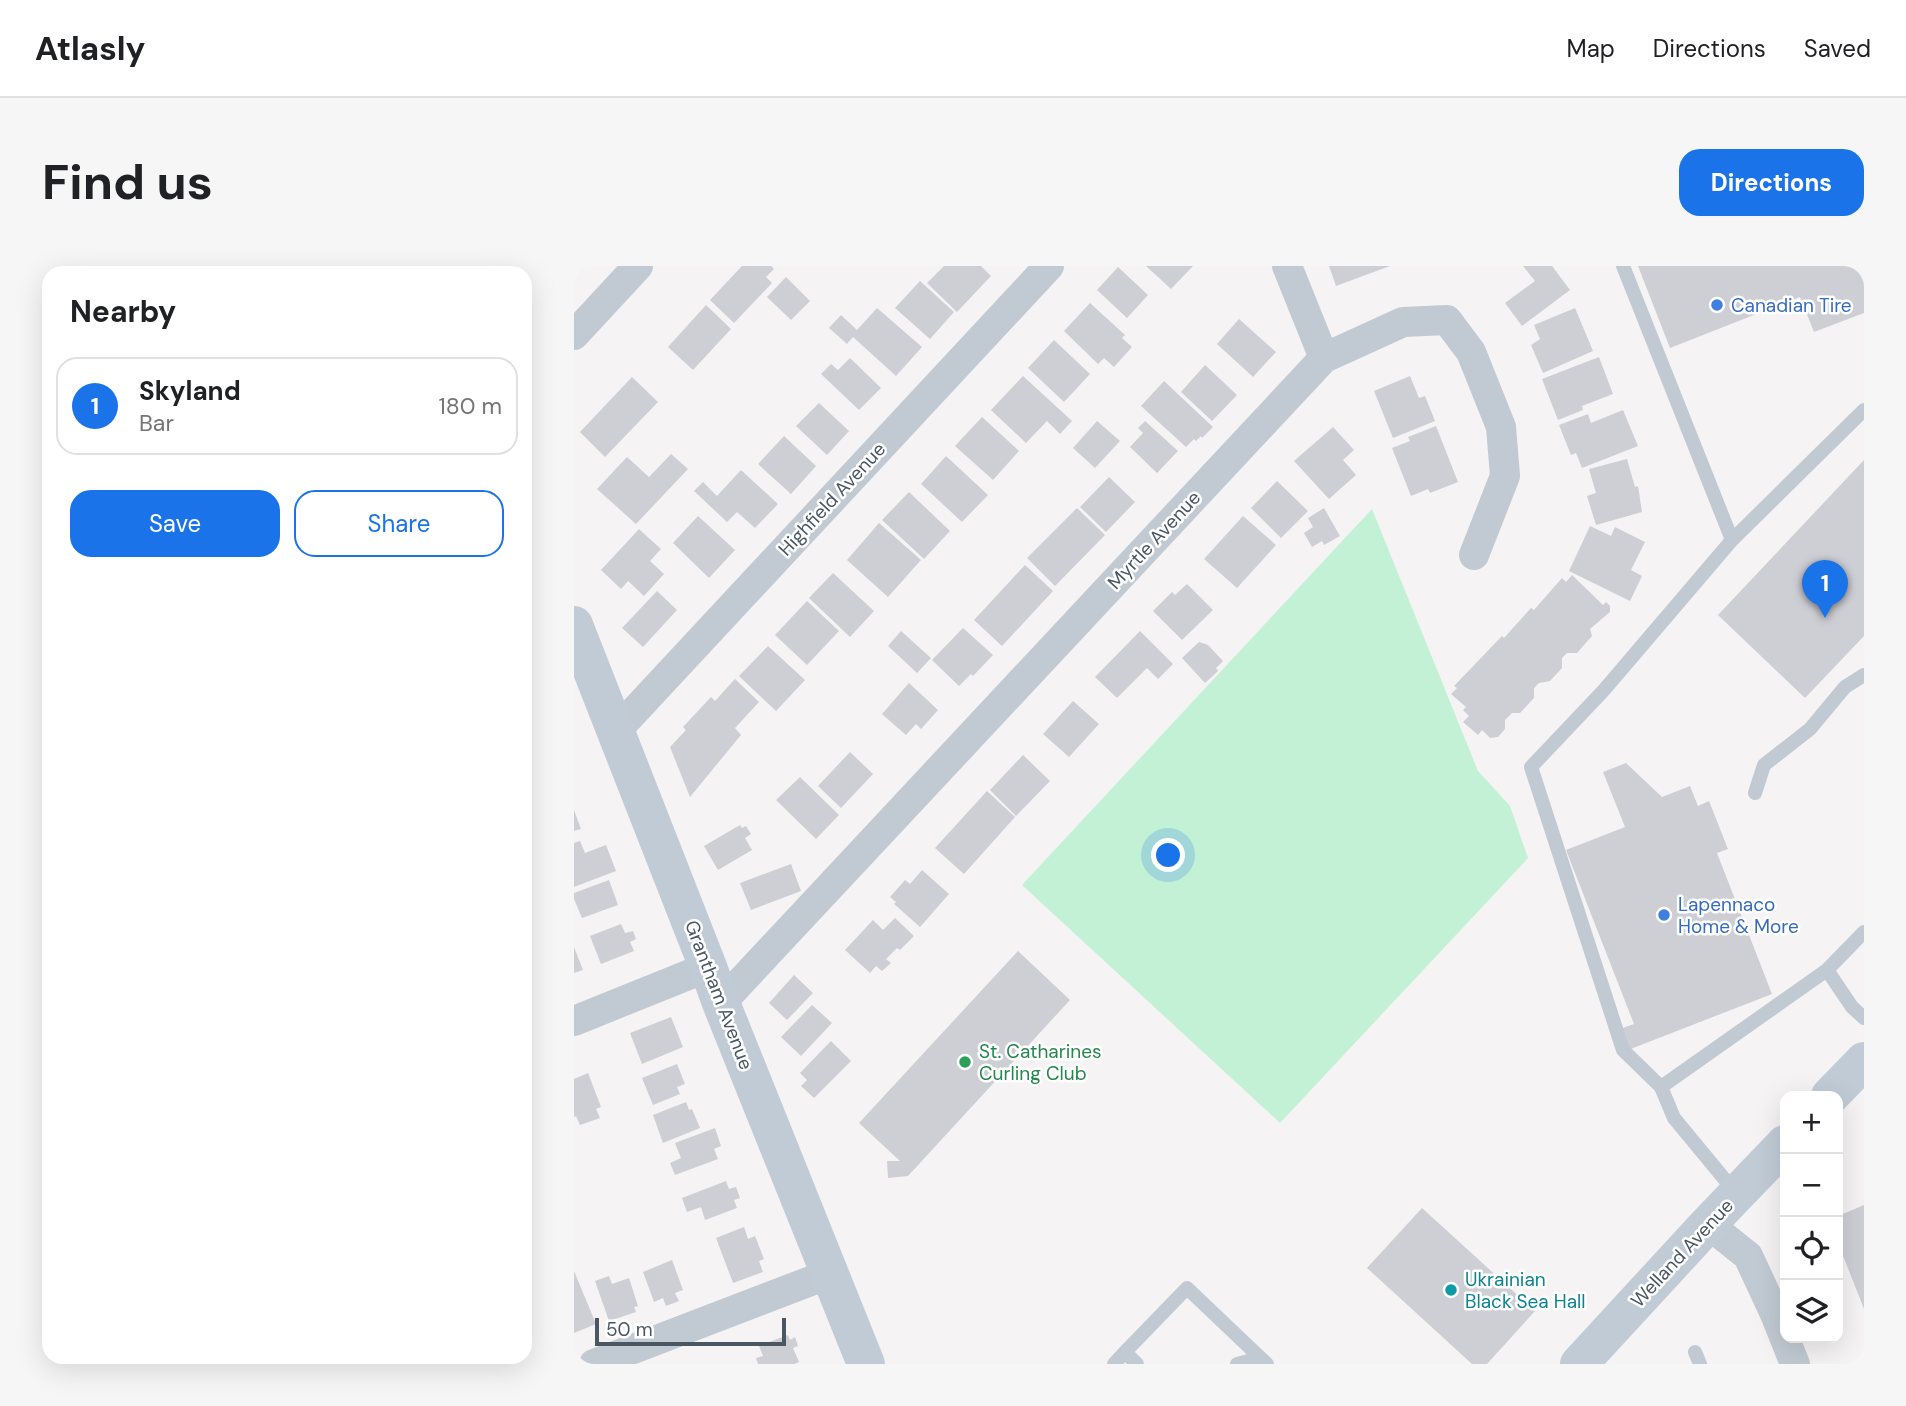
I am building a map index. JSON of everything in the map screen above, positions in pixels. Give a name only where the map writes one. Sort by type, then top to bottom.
[{"type":"street","points":[[574,335],[638,266]]},
{"type":"street","name":"Highfield Avenue","points":[[616,731],[1049,266]]},
{"type":"street","points":[[1287,266],[1324,358]]},
{"type":"street","name":"Myrtle Avenue","points":[[721,1003],[1324,358],[1404,322],[1447,320],[1471,352],[1501,427],[1505,476],[1474,555]]},
{"type":"street","name":"Grantham Avenue","points":[[574,625],[582,666],[616,731],[721,1003],[866,1364]]},
{"type":"street","points":[[574,1021],[708,967]]},
{"type":"street","points":[[1835,1091],[1864,1061]]},
{"type":"street","name":"Welland Avenue","points":[[1579,1364],[1780,1149]]},
{"type":"street","points":[[1708,1224],[1748,1256],[1795,1364]]},
{"type":"street","points":[[594,1364],[829,1274]]},
{"type":"lane","points":[[1623,266],[1732,540]]},
{"type":"lane","points":[[1737,1194],[1674,1118],[1661,1087],[1623,1050],[1531,767],[1604,690],[1732,540],[1864,411]]},
{"type":"lane","points":[[1755,793],[1764,765],[1810,729],[1845,687],[1864,675]]},
{"type":"lane","points":[[1661,1087],[1827,970],[1864,932]]},
{"type":"lane","points":[[1827,970],[1852,1007],[1864,1018]]},
{"type":"lane","points":[[1114,1364],[1187,1288],[1264,1361]]},
{"type":"lane","points":[[1125,1352],[1137,1364]]},
{"type":"lane","points":[[1237,1364],[1264,1361]]},
{"type":"green space","points":[[1372,509],[1478,771],[1510,806],[1528,858],[1280,1123],[1022,885]]},
{"type":"building","points":[[742,266],[771,266],[774,269],[766,277],[772,283],[734,323],[710,300]]},
{"type":"building","points":[[944,266],[981,266],[991,276],[957,312],[927,283]]},
{"type":"building","points":[[1146,266],[1193,266],[1171,289]]},
{"type":"building","points":[[1329,266],[1390,266],[1336,286]]},
{"type":"building","points":[[1523,266],[1552,266],[1570,290],[1522,326],[1505,303],[1535,281]]},
{"type":"building","name":"Canadian Tire","points":[[1638,266],[1864,266],[1864,313],[1814,332],[1800,297],[1670,348]]},
{"type":"building","points":[[1118,267],[1148,295],[1127,318],[1097,290]]},
{"type":"building","points":[[786,277],[810,301],[791,320],[767,297]]},
{"type":"building","points":[[920,281],[954,312],[930,339],[895,308]]},
{"type":"building","points":[[1090,303],[1125,335],[1122,338],[1132,347],[1114,367],[1104,358],[1098,364],[1064,331]]},
{"type":"building","points":[[706,305],[731,329],[693,370],[668,347]]},
{"type":"building","points":[[877,308],[922,347],[896,376],[853,337],[847,344],[829,328],[841,315],[857,330]]},
{"type":"building","points":[[1575,308],[1593,351],[1543,373],[1531,345],[1540,339],[1534,325]]},
{"type":"building","points":[[1239,319],[1276,352],[1253,377],[1217,344]]},
{"type":"building","points":[[1054,340],[1090,374],[1064,402],[1028,368]]},
{"type":"building","points":[[1599,357],[1613,394],[1582,406],[1583,410],[1558,420],[1542,379]]},
{"type":"building","points":[[850,358],[881,388],[859,410],[821,374],[831,364],[838,370]]},
{"type":"building","points":[[1205,365],[1237,395],[1212,421],[1181,392]]},
{"type":"building","points":[[1023,376],[1072,421],[1060,434],[1047,421],[1026,443],[991,410]]},
{"type":"building","points":[[1410,376],[1419,398],[1425,396],[1435,421],[1393,438],[1374,391]]},
{"type":"building","points":[[632,377],[658,402],[605,457],[580,432]]},
{"type":"building","points":[[1164,381],[1213,427],[1202,438],[1201,436],[1196,441],[1194,439],[1186,447],[1141,406]]},
{"type":"building","points":[[819,403],[849,431],[827,455],[796,426]]},
{"type":"building","points":[[1623,410],[1638,446],[1582,468],[1576,453],[1571,455],[1559,425],[1588,414],[1591,423]]},
{"type":"building","points":[[982,417],[1019,451],[993,480],[955,446]]},
{"type":"building","points":[[1097,421],[1120,441],[1095,468],[1073,448]]},
{"type":"building","points":[[1145,421],[1178,451],[1157,473],[1130,447],[1143,433],[1138,428]]},
{"type":"building","points":[[1436,426],[1458,482],[1430,493],[1428,489],[1411,496],[1392,448],[1410,441],[1408,437]]},
{"type":"building","points":[[1333,427],[1354,450],[1343,460],[1356,475],[1329,499],[1294,461]]},
{"type":"building","points":[[784,436],[816,466],[791,494],[758,464]]},
{"type":"building","points":[[671,454],[688,469],[636,524],[597,489],[627,457],[649,477]]},
{"type":"building","points":[[946,456],[988,495],[962,522],[921,484]]},
{"type":"building","points":[[1627,459],[1635,487],[1638,486],[1642,512],[1596,525],[1587,496],[1596,493],[1589,469]]},
{"type":"building","points":[[1864,460],[1864,636],[1805,698],[1718,615]]},
{"type":"building","points":[[741,470],[778,504],[755,528],[737,512],[727,522],[694,491],[703,482],[717,496]]},
{"type":"building","points":[[1109,477],[1135,502],[1106,532],[1080,507]]},
{"type":"building","points":[[1277,481],[1308,511],[1281,538],[1251,508]]},
{"type":"building","points":[[909,492],[950,531],[924,559],[882,520]]},
{"type":"building","points":[[1077,508],[1105,535],[1055,586],[1027,558]]},
{"type":"building","points":[[1324,508],[1340,536],[1324,545],[1322,541],[1312,547],[1304,533],[1313,527],[1308,518]]},
{"type":"building","points":[[698,516],[735,550],[709,578],[673,543]]},
{"type":"building","points":[[1243,516],[1276,545],[1237,588],[1204,559]]},
{"type":"building","points":[[879,523],[921,560],[888,597],[847,560]]},
{"type":"building","points":[[1590,526],[1611,536],[1615,527],[1645,542],[1631,570],[1642,576],[1630,601],[1569,571]]},
{"type":"building","points":[[639,529],[661,549],[650,561],[664,574],[644,596],[628,581],[621,589],[601,570]]},
{"type":"building","points":[[1025,565],[1053,591],[1002,646],[974,620]]},
{"type":"building","points":[[833,573],[874,611],[850,637],[809,598]]},
{"type":"building","points":[[1572,575],[1603,605],[1606,602],[1610,606],[1610,612],[1590,629],[1592,636],[1577,653],[1567,653],[1562,658],[1562,668],[1550,681],[1539,683],[1534,688],[1534,698],[1520,713],[1512,713],[1505,720],[1505,729],[1498,737],[1490,738],[1482,730],[1478,735],[1463,722],[1469,716],[1463,710],[1466,707],[1451,694],[1457,688],[1454,686],[1531,608],[1534,610],[1562,578],[1566,582]]},
{"type":"building","points":[[1187,584],[1213,610],[1182,640],[1153,611],[1172,592],[1175,595]]},
{"type":"building","points":[[657,591],[677,610],[643,647],[622,628]]},
{"type":"building","points":[[807,601],[839,631],[807,665],[775,635]]},
{"type":"building","points":[[963,628],[993,655],[959,686],[932,660]]},
{"type":"building","points":[[901,631],[931,658],[917,673],[888,646]]},
{"type":"building","points":[[1140,631],[1173,664],[1158,679],[1147,668],[1117,698],[1095,677]]},
{"type":"building","points":[[1199,642],[1208,645],[1223,661],[1216,668],[1218,671],[1205,683],[1182,658]]},
{"type":"building","points":[[768,646],[805,680],[776,711],[739,676]]},
{"type":"building","points":[[735,679],[759,702],[735,728],[741,735],[690,797],[670,747],[686,730],[683,727],[711,697],[715,701]]},
{"type":"building","points":[[909,683],[938,710],[921,729],[916,724],[906,735],[882,714]]},
{"type":"building","points":[[1073,701],[1099,724],[1069,757],[1043,734]]},
{"type":"building","points":[[850,752],[873,774],[841,808],[818,786]]},
{"type":"building","points":[[1023,755],[1050,781],[1016,816],[990,790]]},
{"type":"building","points":[[1626,763],[1662,797],[1690,786],[1698,806],[1709,801],[1728,849],[1717,853],[1772,994],[1628,1050],[1620,1029],[1634,1024],[1566,850],[1625,827],[1603,772]]},
{"type":"building","points":[[800,777],[839,815],[816,839],[776,800]]},
{"type":"building","points":[[987,791],[1015,817],[964,874],[935,848]]},
{"type":"building","points":[[574,810],[581,829],[574,831]]},
{"type":"building","points":[[740,825],[742,828],[746,826],[751,834],[745,838],[752,850],[718,870],[704,846]]},
{"type":"building","points":[[580,841],[585,853],[606,845],[616,871],[574,887],[574,843]]},
{"type":"building","points":[[791,864],[801,891],[751,910],[740,883]]},
{"type":"building","points":[[922,870],[949,894],[920,927],[894,904],[896,902],[890,897],[905,880],[910,884]]},
{"type":"building","points":[[609,880],[618,905],[582,918],[574,893]]},
{"type":"building","points":[[895,918],[914,936],[886,959],[891,963],[882,971],[876,966],[870,973],[845,950],[873,920],[883,930]]},
{"type":"building","points":[[621,924],[625,933],[633,931],[636,939],[630,942],[634,951],[601,964],[590,936]]},
{"type":"building","points":[[574,947],[583,970],[574,973]]},
{"type":"building","name":"St. Catharines Curling Club","points":[[1018,951],[1070,1000],[908,1176],[888,1178],[887,1161],[900,1161],[859,1123]]},
{"type":"building","points":[[794,975],[813,993],[787,1020],[769,1003]]},
{"type":"building","points":[[812,1005],[832,1023],[801,1056],[781,1037]]},
{"type":"building","points":[[671,1017],[683,1047],[642,1064],[630,1033]]},
{"type":"building","points":[[831,1041],[851,1061],[814,1098],[801,1086],[807,1080],[800,1073]]},
{"type":"building","points":[[677,1064],[685,1084],[677,1087],[680,1094],[653,1105],[642,1078]]},
{"type":"building","points":[[588,1073],[601,1107],[596,1109],[600,1118],[580,1125],[576,1116],[574,1117],[574,1079]]},
{"type":"building","points":[[686,1102],[700,1128],[663,1143],[653,1115]]},
{"type":"building","points":[[715,1128],[721,1146],[714,1149],[718,1159],[675,1175],[670,1163],[681,1158],[675,1143]]},
{"type":"building","points":[[726,1181],[729,1189],[736,1187],[740,1198],[734,1200],[737,1208],[705,1220],[701,1207],[687,1212],[682,1198]]},
{"type":"building","points":[[1864,1205],[1864,1309],[1843,1256],[1843,1214]]},
{"type":"building","name":"Ukrainian Black Sea Hall","points":[[1422,1208],[1535,1311],[1487,1364],[1472,1364],[1367,1268]]},
{"type":"building","points":[[744,1227],[748,1239],[755,1236],[764,1259],[759,1261],[763,1272],[733,1283],[716,1238]]},
{"type":"building","points":[[672,1260],[683,1290],[675,1293],[679,1301],[666,1306],[663,1298],[654,1302],[643,1272]]},
{"type":"building","points":[[574,1271],[596,1324],[574,1333]]},
{"type":"building","points":[[609,1276],[612,1284],[629,1278],[638,1306],[634,1307],[636,1312],[609,1321],[595,1281]]},
{"type":"building","points":[[788,1335],[790,1340],[795,1337],[798,1346],[793,1348],[799,1362],[758,1364],[756,1358],[763,1356],[759,1346]]},
{"type":"place","name":"Canadian Tire","points":[[1717,305]]},
{"type":"place","name":"Skyland","points":[[1825,618]]},
{"type":"place","name":"Lapennaco Home & More","points":[[1664,915]]},
{"type":"place","name":"St. Catharines Curling Club","points":[[965,1062]]},
{"type":"place","name":"Ukrainian Black Sea Hall","points":[[1451,1290]]}]
